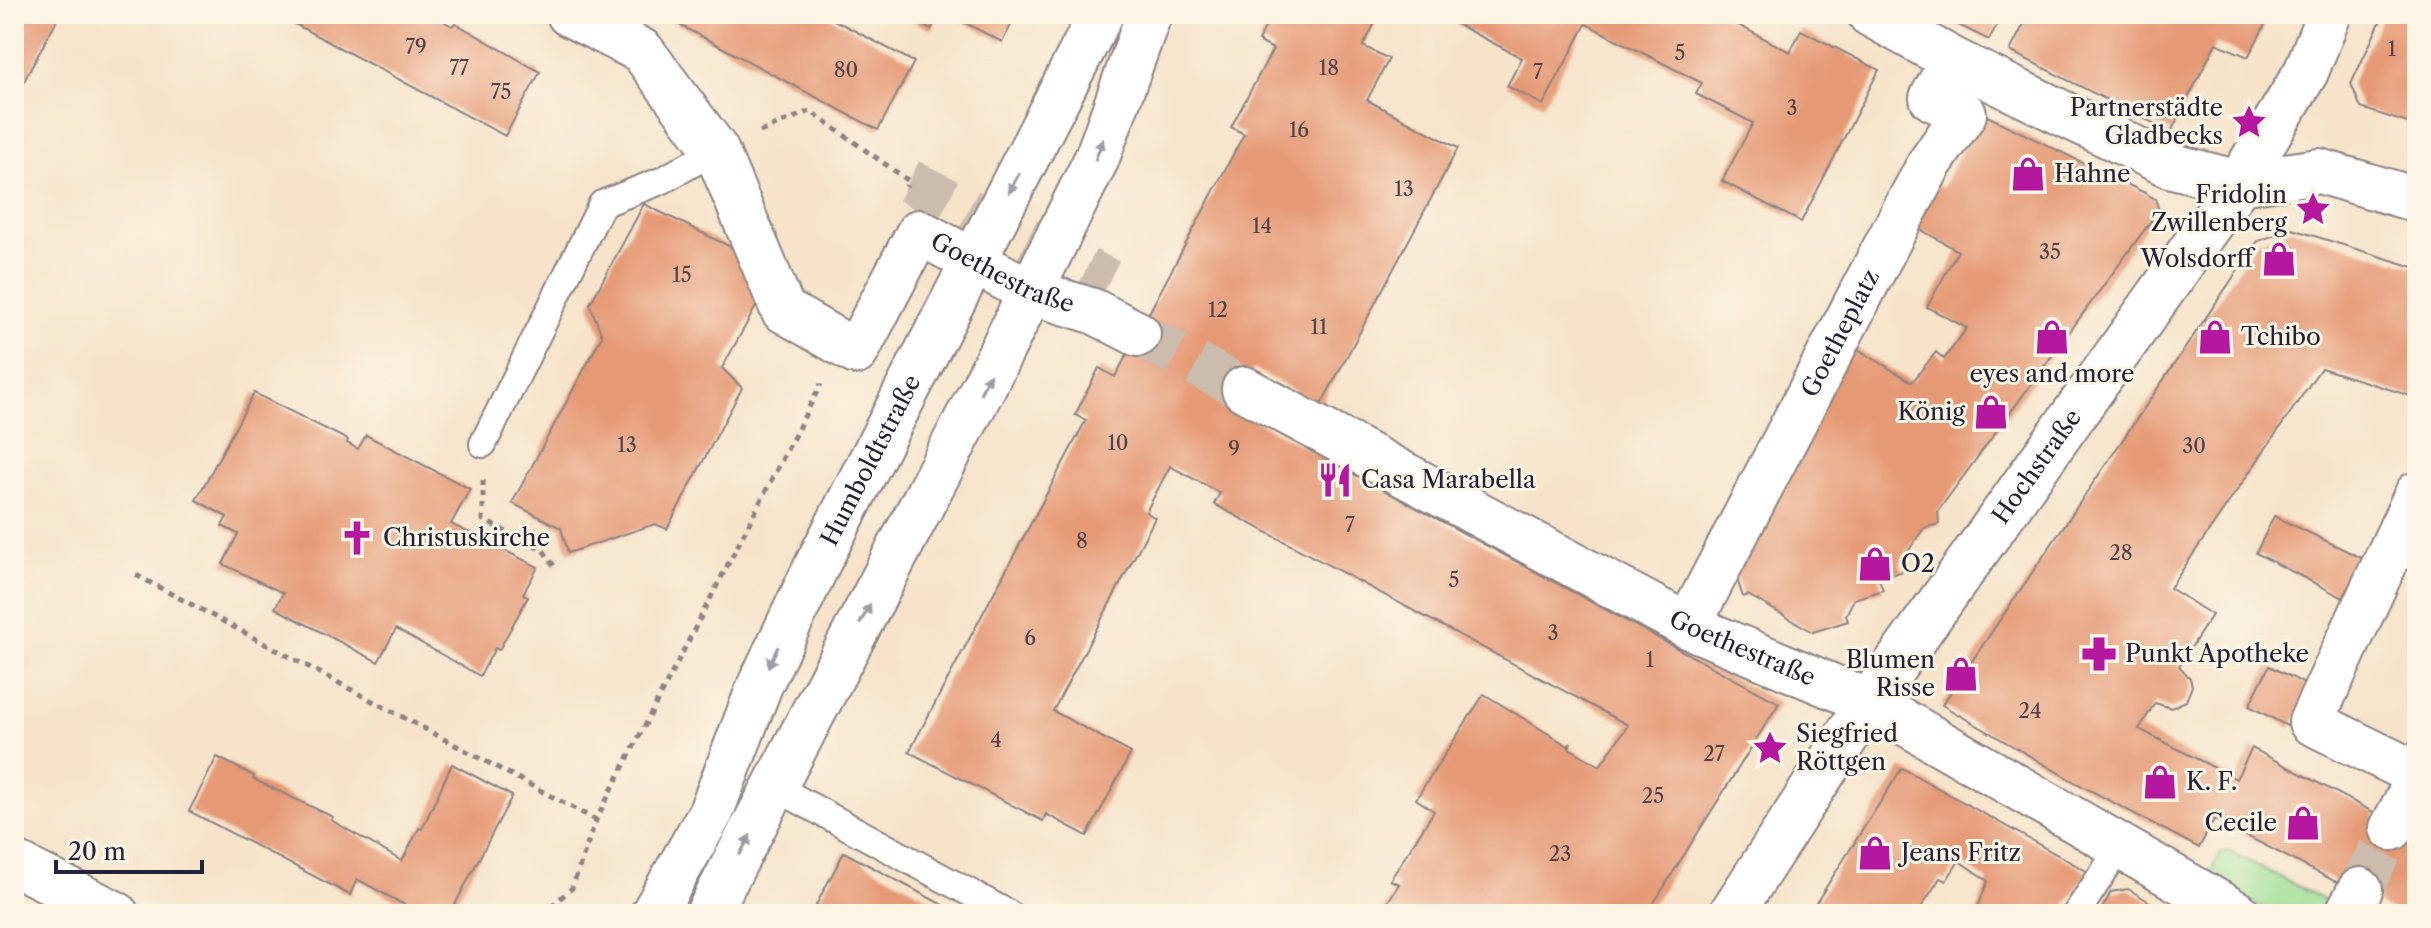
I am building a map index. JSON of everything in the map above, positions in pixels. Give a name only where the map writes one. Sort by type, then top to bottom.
[{"type":"street","points":[[569,14],[642,51],[716,150],[783,310],[841,344]]},
{"type":"street","name":"Humboldtstraße","points":[[653,914],[711,812],[766,671],[1101,14]]},
{"type":"street","points":[[708,914],[1031,292],[1097,158],[1149,14]]},
{"type":"street","points":[[1870,14],[1953,60],[2169,165],[2239,183],[2319,171],[2417,200]]},
{"type":"street","name":"Hochstraße","points":[[1731,914],[1869,702],[2239,183],[2306,72],[2329,14]]},
{"type":"street","name":"Goetheplatz","points":[[1688,626],[1911,198],[1964,114],[1932,98],[1953,60]]},
{"type":"street","name":"Goethestraße","points":[[841,344],[856,352],[919,232],[1031,292],[1093,311],[1138,334]]},
{"type":"street","name":"Goethestraße","points":[[1244,389],[1688,626],[1869,702],[2224,906]]},
{"type":"street","points":[[2417,494],[2311,722],[2417,774]]},
{"type":"street","points":[[2392,828],[2417,781]]},
{"type":"street","points":[[14,863],[116,914]]},
{"type":"lane","points":[[483,444],[602,204],[663,180],[716,150]]},
{"type":"lane","points":[[775,787],[1009,914]]},
{"type":"lane","points":[[2076,914],[2121,845]]},
{"type":"path","points":[[716,150],[810,111],[909,181]]},
{"type":"path","points":[[542,914],[572,888],[596,820],[841,344]]},
{"type":"path","points":[[483,444],[483,520],[543,550],[557,570]]},
{"type":"path","points":[[136,575],[596,820]]},
{"type":"green space","points":[[2229,851],[2328,902],[2322,914],[2275,914],[2207,878],[2221,853]]},
{"type":"building","points":[[14,14],[60,14],[14,100]]},
{"type":"building","points":[[276,14],[431,14],[452,26],[455,23],[540,72],[505,136]]},
{"type":"building","points":[[659,14],[823,14],[914,62],[878,130]]},
{"type":"building","points":[[900,14],[939,14],[931,30]]},
{"type":"building","points":[[948,14],[1017,14],[1002,42]]},
{"type":"building","points":[[1272,14],[1380,14],[1363,46],[1389,59],[1367,100],[1458,148],[1321,405],[1254,369],[1233,409],[1779,703],[1647,914],[1380,914],[1399,884],[1390,880],[1434,811],[1416,799],[1484,694],[1568,746],[1571,742],[1569,748],[1600,766],[1628,725],[1214,504],[1220,493],[1170,466],[1146,512],[1155,518],[1053,711],[1131,753],[1087,836],[1046,814],[1043,821],[909,752],[1086,420],[1075,415],[1099,368],[1115,377],[1244,134],[1231,127],[1273,49],[1258,41]]},
{"type":"building","points":[[1437,14],[1717,14],[1790,52],[1801,30],[1879,70],[1801,222],[1722,181],[1753,123],[1696,94],[1702,83],[1586,24],[1543,105],[1507,86],[1522,58]]},
{"type":"building","points":[[1936,14],[2002,14],[1989,40]]},
{"type":"building","points":[[2029,14],[2271,14],[2248,57],[2216,43],[2171,132],[2010,51]]},
{"type":"building","points":[[2384,14],[2417,14],[2417,126],[2361,108],[2351,84]]},
{"type":"building","points":[[1981,113],[2145,193],[2155,199],[2159,210],[1938,511],[1939,524],[1924,528],[1900,563],[1903,571],[1879,579],[1883,590],[1854,599],[1846,615],[1848,621],[1813,632],[1748,595],[1743,597],[1728,552],[1841,339],[1912,382],[1936,352],[1944,359],[1967,328],[1927,307],[1958,251],[1904,220],[1925,178],[1943,187]]},
{"type":"building","points":[[644,204],[755,259],[764,292],[722,368],[742,388],[667,529],[655,524],[568,553],[561,528],[512,503],[602,336],[590,304]]},
{"type":"building","points":[[2292,229],[2417,268],[2417,398],[2321,368],[2170,588],[2212,615],[2179,666],[2190,678],[2192,686],[2186,701],[2171,708],[2155,703],[2139,729],[2236,779],[2252,748],[2375,813],[2373,818],[2417,834],[2417,914],[2397,914],[2377,903],[2379,899],[2340,879],[2338,883],[2214,819],[2199,848],[2078,784],[1942,705],[2258,241]]},
{"type":"building","name":"Christuskirche","points":[[254,393],[348,440],[347,443],[358,449],[366,435],[470,489],[451,524],[538,567],[523,594],[528,597],[499,650],[495,648],[480,676],[396,629],[378,662],[275,608],[283,593],[223,564],[238,534],[222,526],[227,517],[196,500]]},
{"type":"building","points":[[2274,516],[2372,563],[2353,603],[2256,553]]},
{"type":"building","points":[[2269,666],[2311,687],[2291,728],[2249,706]]},
{"type":"building","points":[[217,757],[254,776],[253,779],[333,817],[331,820],[402,861],[419,828],[422,829],[452,764],[512,796],[450,914],[421,914],[357,879],[350,895],[189,811]]},
{"type":"building","points":[[1902,768],[2088,872],[2059,914],[1975,914],[1988,881],[1959,861],[1946,881],[1940,878],[1917,914],[1809,914]]},
{"type":"building","points":[[844,852],[950,909],[947,914],[834,914],[816,905]]},
{"type":"building","points":[[2128,889],[2170,914],[2099,914],[2111,892]]},
{"type":"tunnel","points":[[909,181],[1109,281]]},
{"type":"tunnel","points":[[1138,334],[1244,389]]},
{"type":"tunnel","points":[[2360,890],[2392,828]]},
{"type":"place","name":"Partnerstädte Gladbecks","points":[[2249,122]]},
{"type":"place","name":"Hahne","points":[[2028,174]]},
{"type":"place","name":"Fridolin Zwillenberg","points":[[2313,209]]},
{"type":"place","name":"Wolsdorff","points":[[2279,259]]},
{"type":"place","name":"eyes and more","points":[[2052,337]]},
{"type":"place","name":"Tchibo","points":[[2215,337]]},
{"type":"place","name":"König","points":[[1991,412]]},
{"type":"place","name":"Casa Marabella","points":[[1335,480]]},
{"type":"place","name":"Christuskirche","points":[[357,538]]},
{"type":"place","name":"O2","points":[[1875,564]]},
{"type":"place","name":"Punkt Apotheke","points":[[2099,654]]},
{"type":"place","name":"Blumen Risse","points":[[1961,674]]},
{"type":"place","name":"Siegfried Röttgen","points":[[1770,748]]},
{"type":"place","name":"K. F.","points":[[2160,782]]},
{"type":"place","name":"Cecile","points":[[2303,823]]},
{"type":"place","name":"Jeans Fritz","points":[[1875,853]]}]
